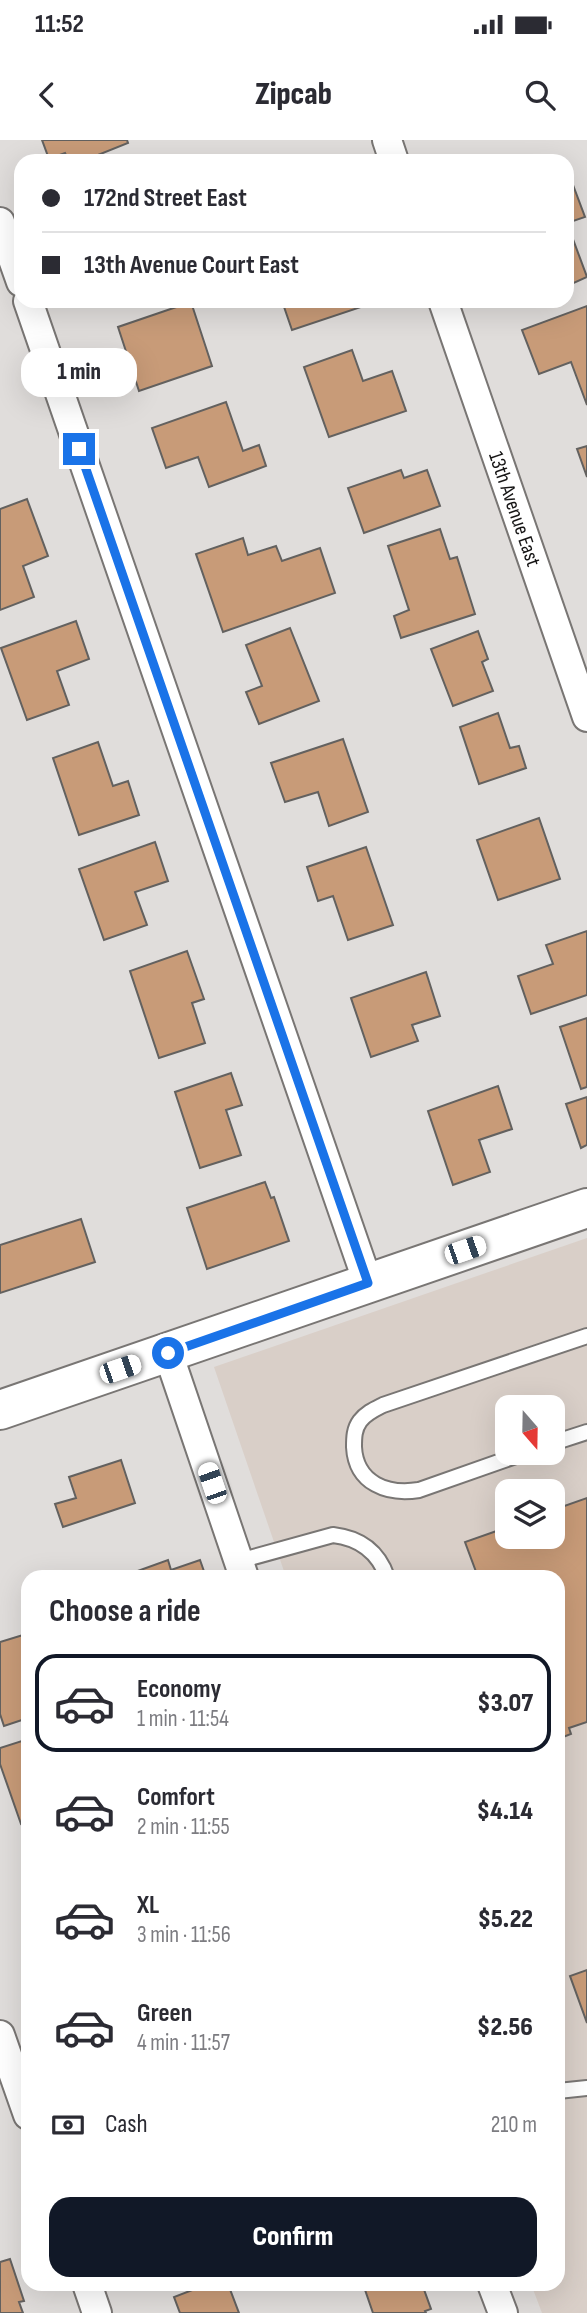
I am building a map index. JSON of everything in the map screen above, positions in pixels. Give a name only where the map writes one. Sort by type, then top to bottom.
[{"type":"street","points":[[0,222],[14,262]]},
{"type":"street","points":[[30,308],[368,1283]]},
{"type":"street","name":"13th Avenue East","points":[[445,308],[587,718]]},
{"type":"street","points":[[0,1410],[587,1208]]},
{"type":"street","points":[[168,1353],[242,1569]]},
{"type":"street","points":[[0,2035],[21,2095]]},
{"type":"street","points":[[89,2291],[97,2313]]},
{"type":"street","points":[[495,2291],[503,2313]]},
{"type":"lane","points":[[495,1463],[419,1490],[401,1493],[371,1482],[360,1470],[354,1453],[354,1436],[359,1422],[367,1413],[383,1405],[587,1336]]},
{"type":"lane","points":[[565,1439],[587,1432]]},
{"type":"lane","points":[[242,1569],[333,1535],[349,1537],[364,1544],[376,1555],[384,1570]]},
{"type":"lane","points":[[565,2090],[587,2088]]},
{"type":"shaded area","points":[[587,1238],[587,2313],[542,2313],[534,2291],[565,2291],[565,1570],[284,1570],[214,1367]]},
{"type":"building","points":[[42,140],[127,140],[128,143],[100,154],[47,154]]},
{"type":"building","points":[[574,188],[585,217],[574,221]]},
{"type":"building","points":[[574,242],[587,277],[574,283]]},
{"type":"building","points":[[587,306],[587,405],[571,362],[539,374],[522,330]]},
{"type":"building","points":[[173,308],[193,308],[212,366],[139,391],[118,327]]},
{"type":"building","points":[[284,308],[358,308],[292,330]]},
{"type":"building","points":[[352,350],[363,381],[392,371],[406,411],[329,437],[304,367]]},
{"type":"building","points":[[226,402],[243,451],[259,445],[266,466],[209,487],[198,457],[166,468],[152,428]]},
{"type":"building","points":[[587,446],[587,477],[577,449]]},
{"type":"building","points":[[401,470],[404,478],[427,470],[440,506],[364,533],[348,488]]},
{"type":"building","points":[[27,499],[48,556],[23,566],[34,597],[0,610],[0,509]]},
{"type":"building","points":[[440,529],[450,559],[457,557],[475,614],[401,638],[394,616],[409,610],[388,546]]},
{"type":"building","points":[[243,538],[248,555],[276,546],[282,561],[320,548],[335,593],[223,632],[196,554]]},
{"type":"building","points":[[76,621],[89,659],[57,671],[69,705],[27,720],[1,648]]},
{"type":"building","points":[[290,628],[319,701],[259,724],[246,692],[262,686],[246,645]]},
{"type":"building","points":[[478,631],[488,659],[482,662],[493,691],[453,706],[431,649]]},
{"type":"building","points":[[498,713],[510,748],[519,746],[526,768],[479,784],[460,727]]},
{"type":"building","points":[[343,739],[368,812],[329,826],[318,792],[285,802],[271,763]]},
{"type":"building","points":[[98,742],[113,786],[128,781],[139,815],[79,835],[53,758]]},
{"type":"building","points":[[539,818],[560,879],[498,900],[477,840]]},
{"type":"building","points":[[155,842],[168,881],[135,892],[147,925],[104,940],[79,869]]},
{"type":"building","points":[[366,847],[393,925],[348,940],[333,896],[318,901],[307,867]]},
{"type":"building","points":[[587,931],[587,995],[531,1014],[518,976],[553,964],[546,945]]},
{"type":"building","points":[[187,951],[204,999],[192,1003],[205,1043],[159,1058],[130,971]]},
{"type":"building","points":[[426,972],[440,1016],[412,1025],[418,1041],[371,1057],[351,998]]},
{"type":"building","points":[[587,1018],[587,1087],[581,1089],[560,1027]]},
{"type":"building","points":[[231,1073],[242,1105],[226,1110],[241,1155],[200,1168],[175,1092]]},
{"type":"building","points":[[498,1086],[512,1129],[479,1140],[490,1172],[453,1185],[428,1111]]},
{"type":"building","points":[[587,1097],[587,1145],[581,1148],[566,1104]]},
{"type":"building","points":[[265,1182],[271,1198],[274,1197],[289,1241],[207,1269],[187,1208]]},
{"type":"building","points":[[81,1219],[95,1262],[0,1293],[0,1245]]},
{"type":"building","points":[[121,1460],[135,1503],[63,1527],[55,1504],[76,1498],[69,1477]]},
{"type":"building","points":[[587,1498],[587,1722],[569,1728],[571,1734],[565,1736],[565,1570],[475,1570],[465,1542],[495,1532],[495,1549],[565,1549],[565,1506]]},
{"type":"building","points":[[168,1560],[171,1570],[140,1570]]},
{"type":"building","points":[[200,1560],[204,1570],[171,1570]]},
{"type":"building","points":[[21,1636],[21,1720],[4,1726],[0,1714],[0,1642]]},
{"type":"building","points":[[21,1741],[21,1824],[0,1764],[0,1748]]},
{"type":"building","points":[[587,1970],[587,2023],[570,1976]]},
{"type":"building","points":[[10,2259],[24,2301],[19,2302],[23,2313],[0,2313],[0,2262]]},
{"type":"building","points":[[190,2291],[231,2291],[239,2313],[180,2313],[174,2297]]},
{"type":"building","points":[[365,2291],[425,2291],[431,2309],[425,2311],[426,2313],[373,2313]]},
{"type":"route","points":[[79,449],[368,1283],[168,1353]]}]
